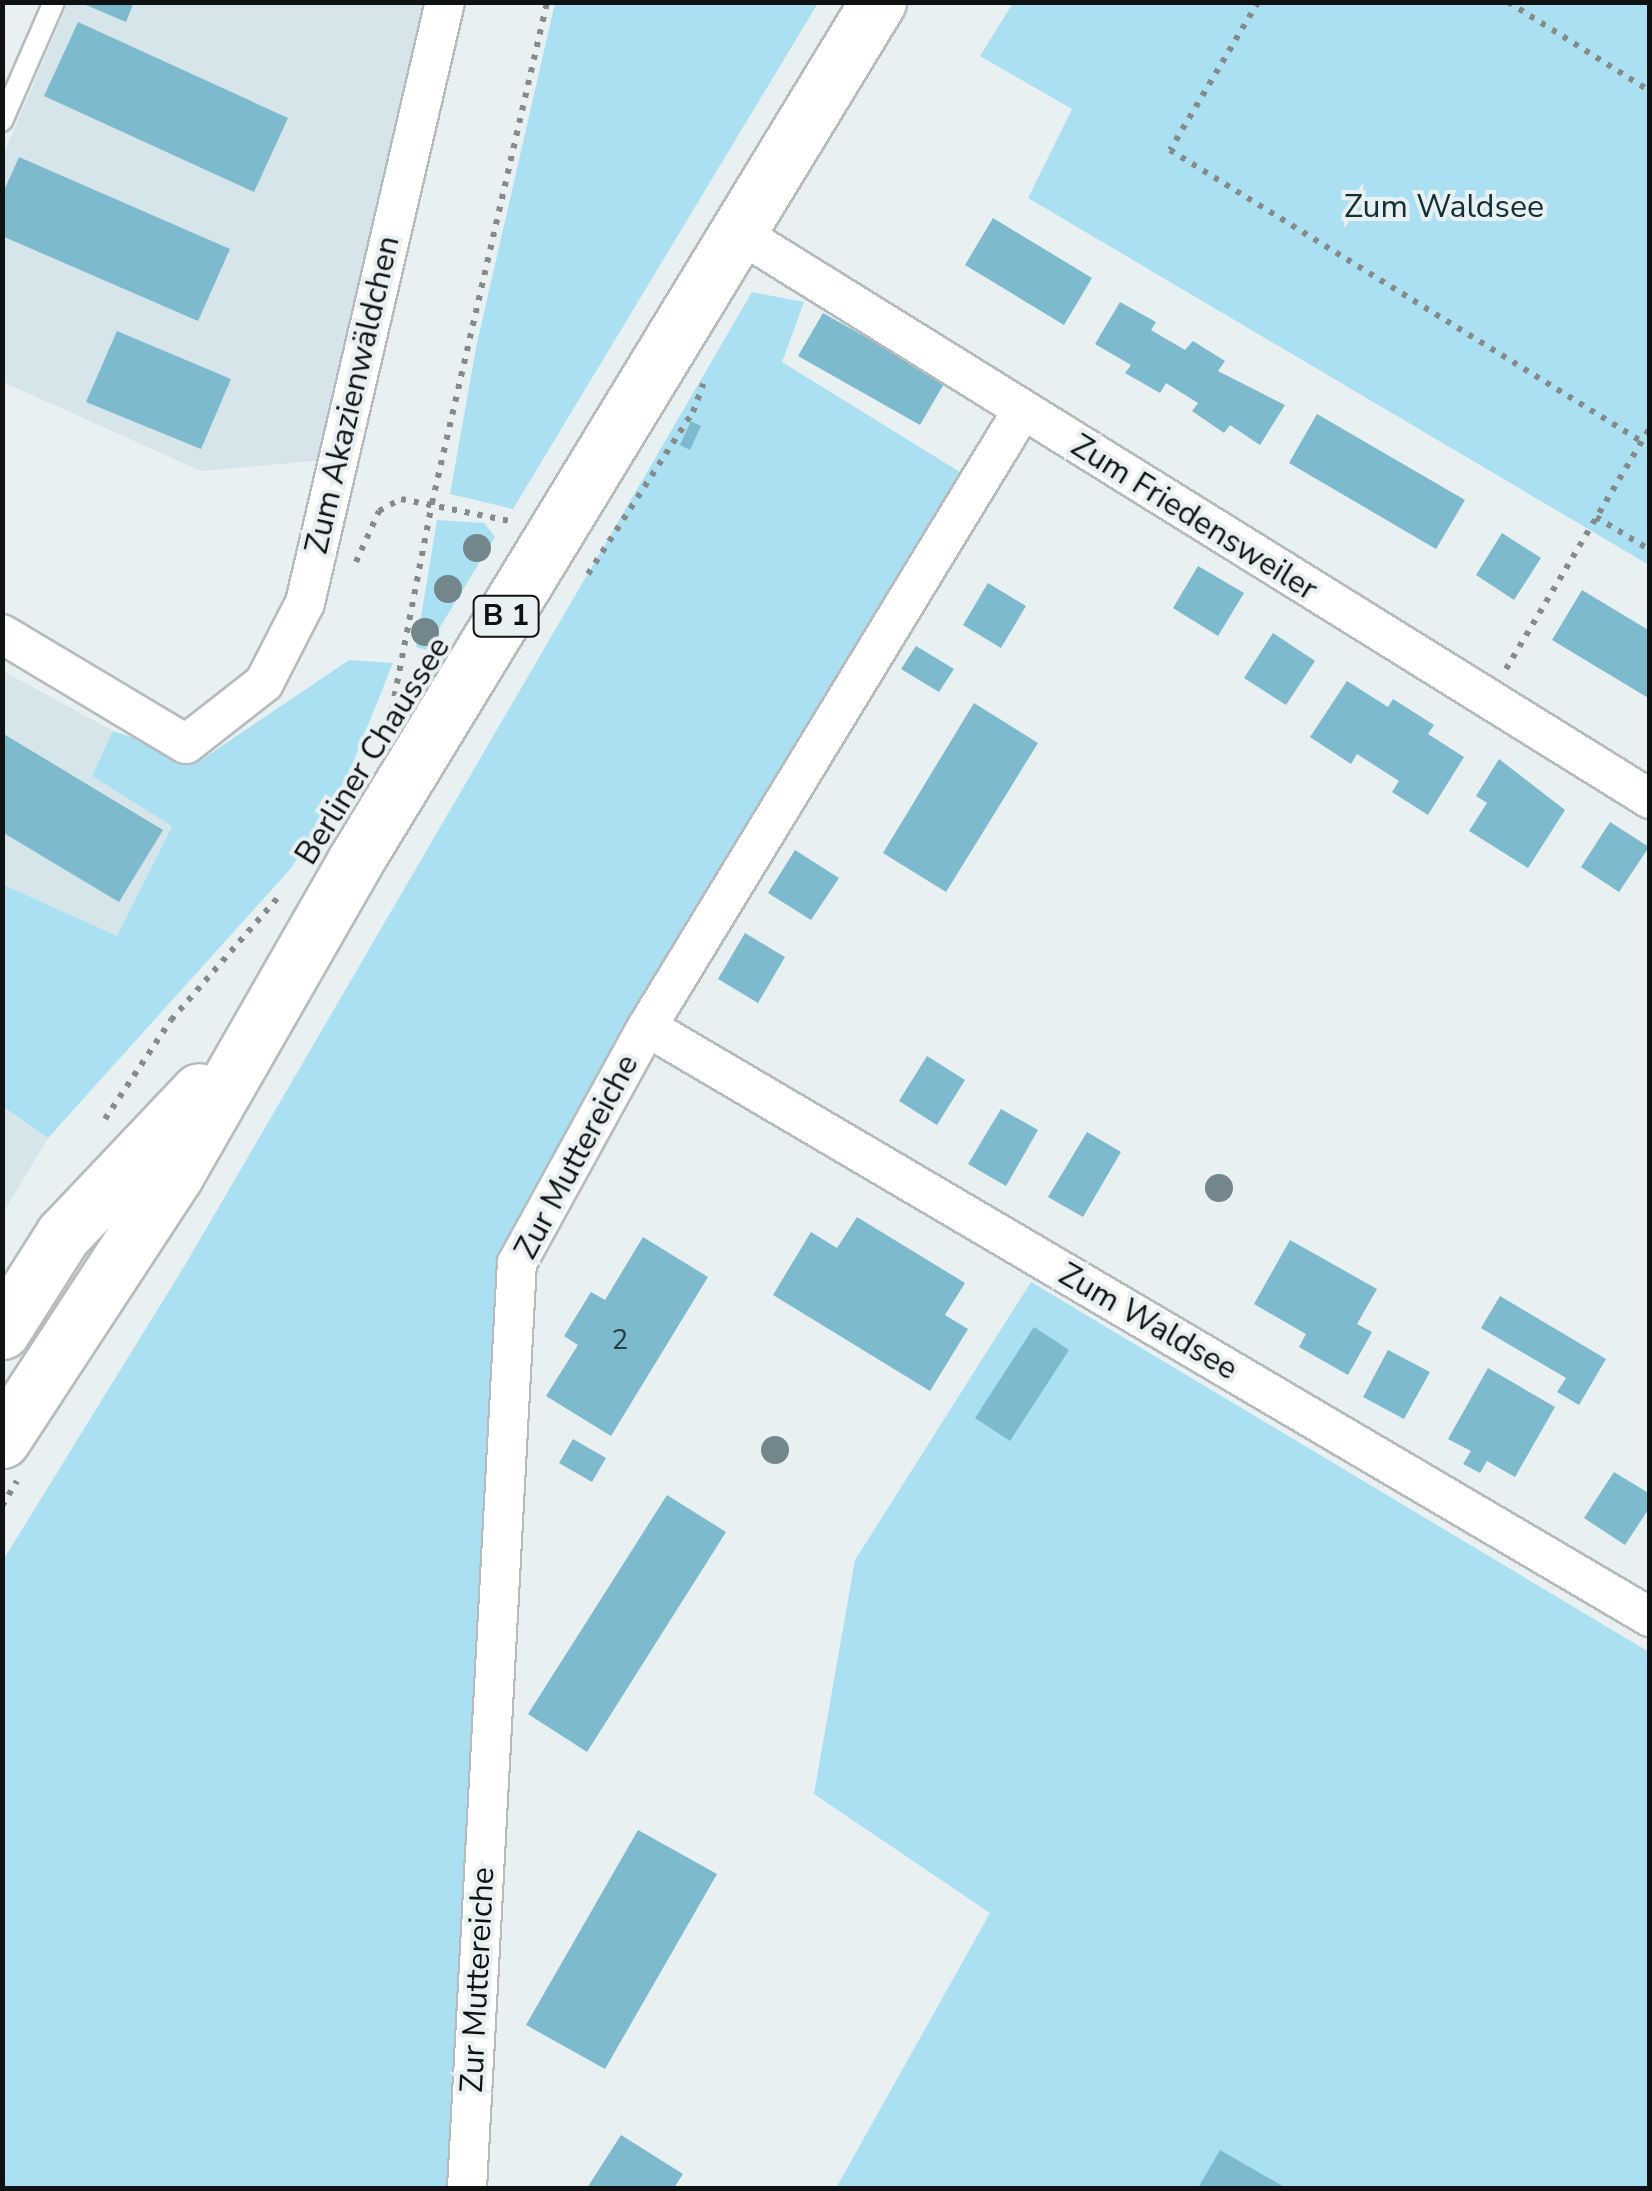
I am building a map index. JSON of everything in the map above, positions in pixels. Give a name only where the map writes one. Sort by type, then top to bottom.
[{"type":"main road","name":"Berliner Chaussee","points":[[2,1440],[176,1174],[272,999],[878,2]]},
{"type":"main road","name":"Berliner Chaussee","points":[[2,1331],[63,1234],[192,1100],[272,999]]},
{"type":"street","name":"Zum Akazienwäldchen","points":[[2,634],[186,744],[264,683],[304,603],[445,2]]},
{"type":"street","name":"Zum Friedensweiler","points":[[740,233],[1650,799]]},
{"type":"street","name":"Zur Muttereiche","points":[[468,2188],[517,1263],[646,1027],[1022,411]]},
{"type":"street","name":"Zum Waldsee","points":[[646,1027],[1647,1609]]},
{"type":"lane","points":[[2,121],[54,2]]},
{"type":"path","points":[[514,522],[432,503],[547,2]]},
{"type":"path","points":[[1258,2],[1170,150],[1641,441]]},
{"type":"path","points":[[1508,2],[1650,91]]},
{"type":"path","points":[[1488,700],[1650,427]]},
{"type":"path","name":"Berliner Chaussee","points":[[409,692],[388,726],[432,503]]},
{"type":"path","points":[[504,539],[524,505]]},
{"type":"path","points":[[1596,517],[1650,550]]},
{"type":"path","name":"Berliner Chaussee","points":[[95,1133],[172,1020],[287,887]]},
{"type":"shaded area","points":[[68,3],[445,3],[338,459],[201,471],[3,382],[3,155]]},
{"type":"shaded area","points":[[3,671],[113,731],[92,776],[172,825],[117,937],[3,884]]},
{"type":"shaded area","points":[[3,1108],[48,1138],[3,1213]]},
{"type":"green space","points":[[555,3],[818,3],[513,509],[450,494],[477,343]]},
{"type":"green space","name":"Zum Waldsee","points":[[1013,3],[1649,3],[1649,565],[1028,198],[1072,109],[980,56]]},
{"type":"green space","points":[[752,292],[804,302],[782,362],[960,472],[500,1249],[453,2188],[3,2188],[2,1562],[185,1265]]},
{"type":"green space","points":[[437,520],[484,523],[495,537],[426,650],[416,647]]},
{"type":"green space","points":[[349,660],[393,663],[348,775],[292,867],[48,1138],[3,1107],[2,884],[117,936],[172,826],[92,776],[113,731],[201,760]]},
{"type":"green space","points":[[1031,1282],[1649,1652],[1649,2188],[836,2188],[990,1913],[814,1794],[855,1560]]},
{"type":"building","points":[[79,2],[134,2],[126,22]]},
{"type":"building","points":[[78,22],[288,118],[254,192],[44,96]]},
{"type":"building","points":[[19,157],[230,249],[198,321],[2,236],[2,195]]},
{"type":"building","points":[[993,218],[1092,278],[1064,325],[965,265]]},
{"type":"building","points":[[1120,302],[1156,322],[1151,330],[1185,350],[1193,341],[1225,361],[1218,371],[1285,405],[1260,445],[1230,425],[1224,433],[1192,411],[1198,403],[1166,383],[1160,393],[1125,373],[1131,365],[1095,344]]},
{"type":"building","points":[[823,313],[945,382],[920,425],[798,356]]},
{"type":"building","points":[[117,331],[231,379],[201,449],[86,402]]},
{"type":"building","points":[[1317,414],[1465,500],[1436,549],[1289,463]]},
{"type":"building","points":[[691,421],[701,426],[690,450],[680,445]]},
{"type":"building","points":[[1502,533],[1541,558],[1514,600],[1476,575]]},
{"type":"building","points":[[1198,566],[1244,593],[1218,636],[1173,608]]},
{"type":"building","points":[[988,583],[1026,606],[1001,648],[963,625]]},
{"type":"building","points":[[1582,590],[1650,631],[1650,699],[1552,640]]},
{"type":"building","points":[[1273,633],[1315,661],[1286,705],[1244,678]]},
{"type":"building","points":[[916,646],[954,669],[939,692],[901,669]]},
{"type":"building","points":[[1347,681],[1388,707],[1393,699],[1434,725],[1428,734],[1464,757],[1428,815],[1392,792],[1399,781],[1357,754],[1351,764],[1310,737]]},
{"type":"building","points":[[974,703],[1038,743],[946,892],[883,853]]},
{"type":"building","points":[[2,733],[163,830],[119,902],[2,832]]},
{"type":"building","points":[[1499,759],[1565,810],[1528,868],[1469,831],[1487,803],[1476,796]]},
{"type":"building","points":[[1610,822],[1649,847],[1619,892],[1581,867]]},
{"type":"building","points":[[795,850],[839,878],[811,920],[768,893]]},
{"type":"building","points":[[745,933],[785,957],[758,1003],[718,979]]},
{"type":"building","points":[[927,1056],[965,1080],[937,1125],[899,1101]]},
{"type":"building","points":[[1001,1109],[1038,1130],[1006,1186],[968,1164]]},
{"type":"building","points":[[1087,1132],[1121,1152],[1083,1217],[1048,1197]]},
{"type":"building","points":[[857,1217],[965,1283],[945,1315],[968,1329],[930,1391],[773,1295],[811,1232],[837,1248]]},
{"type":"building","points":[[643,1237],[708,1277],[611,1436],[546,1396],[578,1345],[564,1336],[591,1292],[605,1300]]},
{"type":"building","points":[[1290,1240],[1377,1289],[1357,1324],[1372,1332],[1348,1375],[1299,1347],[1306,1334],[1254,1304]]},
{"type":"building","points":[[1500,1296],[1606,1359],[1579,1405],[1557,1392],[1566,1378],[1481,1328]]},
{"type":"building","points":[[1034,1327],[1069,1350],[1010,1441],[975,1418]]},
{"type":"building","points":[[1388,1350],[1430,1372],[1404,1419],[1363,1397]]},
{"type":"building","points":[[1488,1368],[1555,1407],[1515,1477],[1487,1461],[1480,1473],[1463,1464],[1471,1451],[1448,1439]]},
{"type":"building","points":[[573,1439],[606,1458],[592,1482],[559,1463]]},
{"type":"building","points":[[1614,1472],[1650,1494],[1650,1507],[1625,1545],[1584,1518]]},
{"type":"building","points":[[667,1495],[726,1532],[587,1752],[528,1714]]},
{"type":"building","points":[[638,1830],[717,1874],[605,2069],[526,2025]]},
{"type":"building","points":[[621,2135],[683,2174],[674,2188],[587,2188]]},
{"type":"building","points":[[1220,2150],[1286,2188],[1198,2188]]}]
